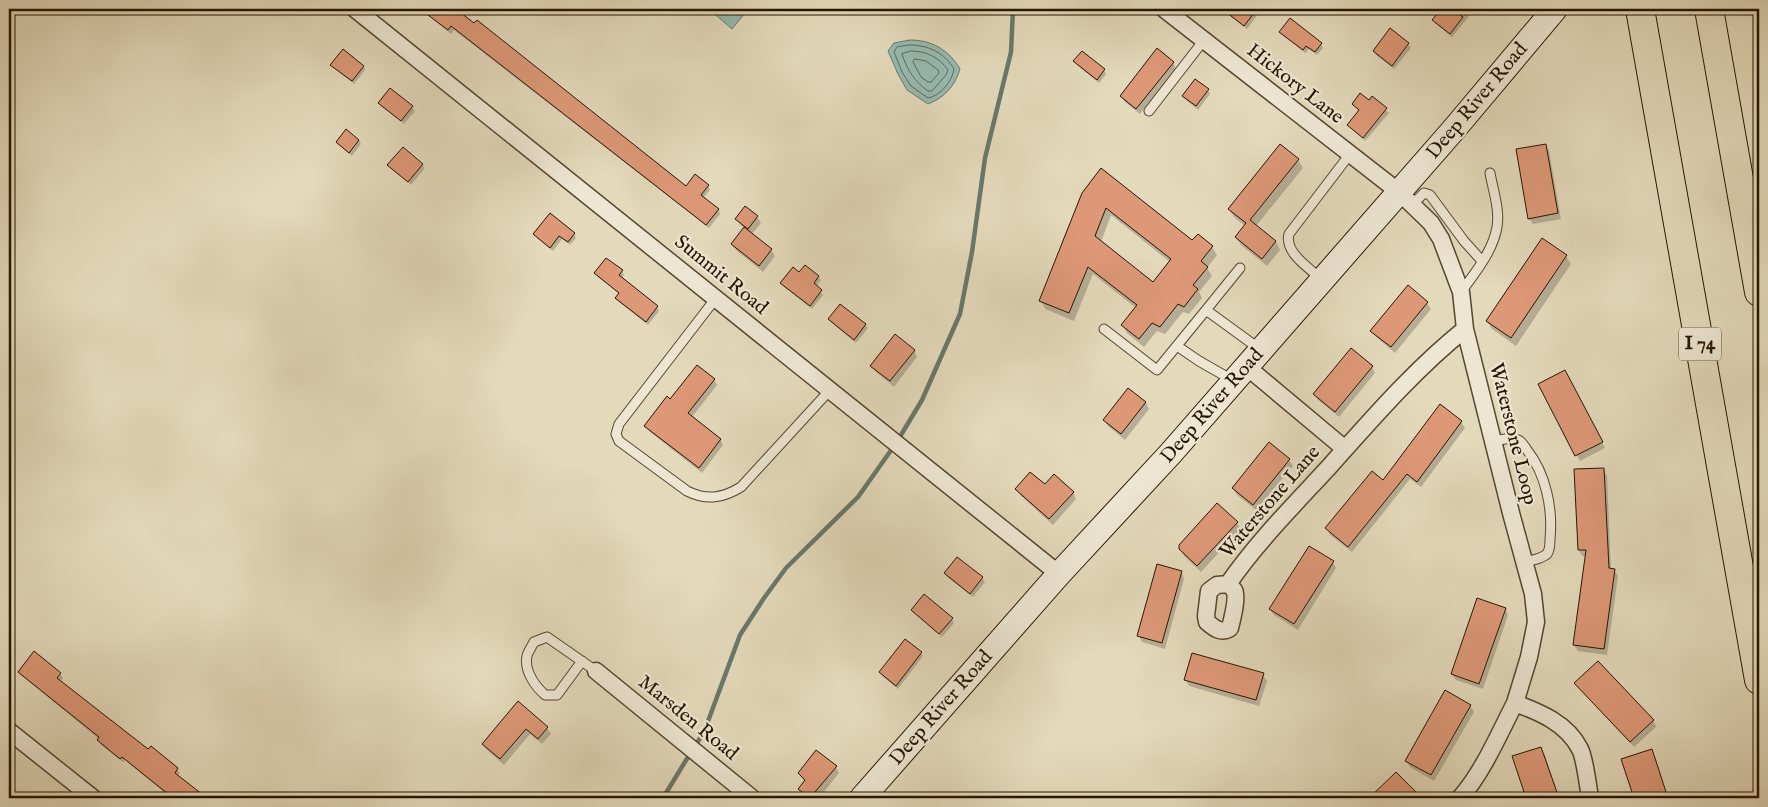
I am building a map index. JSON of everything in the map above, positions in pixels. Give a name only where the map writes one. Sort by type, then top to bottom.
[{"type":"highway","name":"I 74","points":[[1640,9],[1759,680]]},
{"type":"highway","points":[[1709,9],[1759,292]]},
{"type":"street","name":"Summit Road","points":[[355,9],[1059,574]]},
{"type":"street","name":"Hickory Lane","points":[[1164,9],[1350,154],[1408,191]]},
{"type":"street","name":"Deep River Road","points":[[862,798],[1059,574],[1171,453],[1322,280],[1408,191],[1555,9]]},
{"type":"street","name":"Waterstone Loop","points":[[1408,191],[1441,239],[1461,292],[1465,329],[1533,594],[1536,622],[1529,657],[1515,703],[1494,743],[1460,798]]},
{"type":"street","name":"Waterstone Lane","points":[[1228,584],[1246,558],[1345,449],[1439,350],[1465,329]]},
{"type":"street","name":"Waterstone Lane","points":[[1247,366],[1345,449]]},
{"type":"street","name":"Marsden Road","points":[[589,666],[752,798]]},
{"type":"street","points":[[1515,703],[1546,715],[1566,730],[1581,749],[1590,798]]},
{"type":"street","points":[[9,731],[93,798]]},
{"type":"lane","points":[[1149,111],[1204,40]]},
{"type":"lane","points":[[1322,280],[1293,253],[1287,239],[1350,154]]},
{"type":"lane","points":[[1461,292],[1482,262],[1494,240],[1497,226],[1496,207],[1490,173]]},
{"type":"lane","points":[[1408,191],[1430,195]]},
{"type":"lane","points":[[1408,191],[1430,195],[1464,242],[1482,262]]},
{"type":"lane","points":[[1104,329],[1157,370],[1240,268]]},
{"type":"lane","points":[[716,298],[619,424],[616,434],[619,441],[686,491],[696,496],[719,497],[730,494],[741,487],[830,390]]},
{"type":"lane","points":[[1206,310],[1247,366]]},
{"type":"lane","points":[[1177,346],[1199,361],[1247,366]]},
{"type":"lane","points":[[1493,441],[1514,438],[1521,441],[1538,469],[1549,498],[1552,526],[1550,548],[1540,558],[1525,562]]},
{"type":"lane","points":[[547,636],[589,666],[557,695],[545,695],[536,687],[528,670],[527,657],[534,642],[547,636]]},
{"type":"water","points":[[709,9],[748,9],[732,29]]},
{"type":"water","points":[[918,40],[939,47],[951,56],[960,69],[948,91],[928,104],[907,90],[888,51],[894,43]]},
{"type":"building","points":[[420,9],[456,9],[474,23],[477,20],[686,186],[695,174],[709,185],[701,195],[719,209],[706,225],[451,26],[448,30]]},
{"type":"building","points":[[1222,9],[1257,9],[1244,26]]},
{"type":"building","points":[[1441,9],[1452,9],[1463,17],[1450,34],[1432,20]]},
{"type":"building","points":[[1290,18],[1322,43],[1315,52],[1306,46],[1303,50],[1279,32]]},
{"type":"building","points":[[1390,28],[1409,43],[1392,66],[1373,51]]},
{"type":"building","points":[[1157,48],[1174,62],[1136,109],[1120,96]]},
{"type":"building","points":[[343,49],[364,66],[352,81],[330,65]]},
{"type":"building","points":[[1082,51],[1105,69],[1097,80],[1073,61]]},
{"type":"building","points":[[1195,79],[1209,89],[1196,106],[1182,96]]},
{"type":"building","points":[[390,88],[413,106],[401,121],[378,103]]},
{"type":"building","points":[[1360,93],[1369,100],[1372,96],[1387,108],[1363,138],[1347,125],[1359,110],[1352,104]]},
{"type":"building","points":[[346,129],[359,140],[349,153],[336,142]]},
{"type":"building","points":[[1280,144],[1299,159],[1250,220],[1276,241],[1262,259],[1235,237],[1246,223],[1228,209]]},
{"type":"building","points":[[1546,144],[1558,213],[1528,219],[1516,149]]},
{"type":"building","points":[[403,147],[423,164],[408,182],[387,165]]},
{"type":"building","points":[[1101,168],[1192,240],[1198,234],[1213,246],[1201,261],[1208,267],[1193,285],[1198,289],[1184,307],[1178,304],[1160,327],[1152,323],[1139,339],[1121,325],[1137,305],[1088,267],[1069,313],[1039,301],[1082,193]],"holes":[[[1106,208],[1171,259],[1153,282],[1095,236]]]},
{"type":"building","points":[[745,206],[758,216],[748,229],[735,219]]},
{"type":"building","points":[[550,213],[575,233],[568,242],[559,236],[550,248],[533,234]]},
{"type":"building","points":[[744,227],[772,249],[759,266],[731,244]]},
{"type":"building","points":[[1542,238],[1567,255],[1511,338],[1486,321]]},
{"type":"building","points":[[606,258],[623,270],[619,275],[658,306],[646,322],[615,298],[619,293],[594,273]]},
{"type":"building","points":[[805,265],[819,276],[814,283],[822,290],[810,306],[780,283],[793,267],[799,272]]},
{"type":"building","points":[[1408,285],[1428,302],[1391,347],[1370,331]]},
{"type":"building","points":[[840,304],[866,324],[854,340],[828,319]]},
{"type":"building","points":[[895,334],[915,350],[890,381],[870,366]]},
{"type":"building","points":[[1351,348],[1373,366],[1335,412],[1313,394]]},
{"type":"building","points":[[697,365],[715,379],[688,413],[721,439],[699,468],[644,426],[667,396],[670,399]]},
{"type":"building","points":[[1565,370],[1603,442],[1575,456],[1538,384]]},
{"type":"building","points":[[1128,388],[1146,402],[1121,434],[1103,420]]},
{"type":"building","points":[[1440,404],[1462,421],[1417,482],[1407,474],[1348,547],[1325,528],[1372,471],[1383,480]]},
{"type":"building","points":[[1269,442],[1290,459],[1253,505],[1232,488]]},
{"type":"building","points":[[1604,468],[1609,568],[1615,569],[1604,649],[1573,645],[1586,550],[1578,550],[1574,469]]},
{"type":"building","points":[[1030,472],[1045,484],[1054,474],[1074,492],[1049,519],[1015,489]]},
{"type":"building","points":[[1217,503],[1238,522],[1197,566],[1179,549],[1179,545]]},
{"type":"building","points":[[1309,546],[1334,561],[1294,624],[1269,609]]},
{"type":"building","points":[[957,557],[983,577],[970,594],[944,573]]},
{"type":"building","points":[[1157,564],[1182,571],[1162,643],[1137,636]]},
{"type":"building","points":[[924,594],[953,618],[939,634],[911,610]]},
{"type":"building","points":[[1477,598],[1506,608],[1479,684],[1451,674]]},
{"type":"building","points":[[905,639],[922,652],[896,686],[879,672]]},
{"type":"building","points":[[34,651],[61,673],[57,678],[148,749],[151,746],[178,768],[175,773],[207,798],[173,798],[122,757],[120,759],[97,740],[99,737],[18,672]]},
{"type":"building","points":[[1192,653],[1264,673],[1256,700],[1184,680]]},
{"type":"building","points":[[1598,661],[1654,720],[1630,742],[1574,683]]},
{"type":"building","points":[[1445,690],[1471,705],[1431,775],[1405,761]]},
{"type":"building","points":[[518,701],[548,727],[538,739],[526,729],[500,759],[482,744]]},
{"type":"building","points":[[1541,747],[1559,798],[1526,798],[1512,756]]},
{"type":"building","points":[[1652,749],[1668,798],[1634,798],[1621,759]]},
{"type":"building","points":[[816,750],[837,766],[810,798],[798,789],[805,780],[798,773]]},
{"type":"building","points":[[1396,772],[1422,798],[1369,798]]},
{"type":"waterway","points":[[898,440],[922,400],[960,314],[972,252],[985,158],[1011,52],[1013,9]]},
{"type":"waterway","points":[[695,746],[704,732],[740,635],[764,598],[786,568],[858,497],[894,446]]},
{"type":"waterway","points":[[663,798],[691,752]]}]
